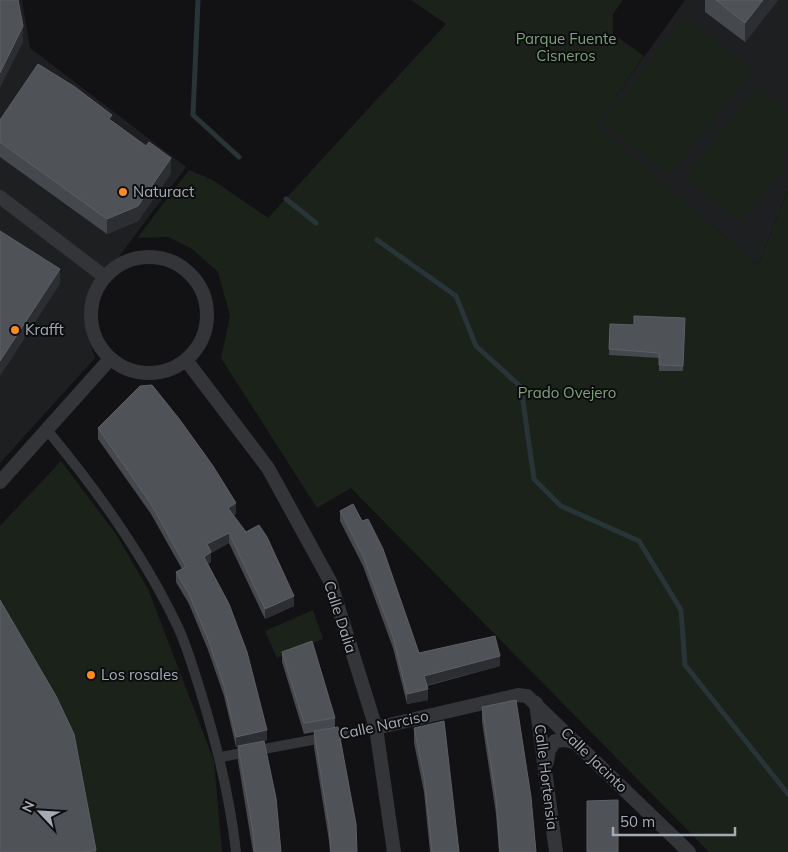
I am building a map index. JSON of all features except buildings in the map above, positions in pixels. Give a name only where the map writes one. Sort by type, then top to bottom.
[{"type":"street","points":[[0,197],[105,277]]},
{"type":"street","points":[[150,257],[166,259],[181,267],[194,278],[202,292],[206,309],[206,328],[199,345],[186,360],[162,372],[148,374],[134,372],[110,359],[98,345],[91,328],[90,310],[95,292],[105,277],[118,266],[133,259],[150,257]]},
{"type":"street","points":[[0,482],[110,359]]},
{"type":"street","name":"Calle Dalia","points":[[186,360],[268,468],[330,581],[376,728],[394,852]]},
{"type":"street","points":[[46,430],[82,472],[109,510],[154,582],[178,627],[221,757],[236,852]]},
{"type":"street","name":"Calle Narciso","points":[[221,757],[376,728],[518,695]]},
{"type":"street","name":"Calle Jacinto","points":[[518,695],[527,696],[536,703],[689,852]]},
{"type":"street","name":"Calle Hortensia","points":[[536,703],[556,852]]},
{"type":"street","points":[[546,781],[551,744],[560,740],[578,743]]},
{"type":"shaded area","points":[[0,0],[22,0],[30,48],[186,167],[85,302],[86,332],[95,358],[0,463]]},
{"type":"shaded area","points":[[685,0],[788,0],[788,190],[758,265],[595,125]]},
{"type":"green space","name":"Prado Ovejero","points":[[411,0],[623,0],[613,14],[613,34],[644,56],[596,125],[758,265],[788,190],[788,852],[709,852],[351,488],[317,508],[221,358],[230,316],[218,272],[192,249],[168,237],[137,238],[189,170],[213,180],[268,218],[446,24]]},
{"type":"green space","points":[[684,17],[752,69],[670,175],[602,123]]},
{"type":"green space","points":[[756,86],[788,111],[788,149],[781,159],[787,164],[751,212],[747,209],[739,220],[685,179]]},
{"type":"green space","name":"Los rosales","points":[[61,461],[116,534],[148,589],[214,761],[222,852],[0,852],[0,526]]},
{"type":"green space","points":[[313,610],[323,639],[277,658],[265,631]]},
{"type":"waterway","points":[[198,0],[193,115],[239,157]]},
{"type":"waterway","points":[[286,199],[316,223]]},
{"type":"waterway","points":[[377,240],[456,296],[476,346],[521,387],[534,479],[561,506],[639,541],[681,610],[685,665],[788,794]]},
{"type":"place","name":"Naturact","points":[[123,192]]},
{"type":"place","name":"Krafft","points":[[15,330]]},
{"type":"place","name":"Los rosales","points":[[91,675]]},
{"type":"park label","name":"Parque Fuente Cisneros","points":[[566,48]]}]
